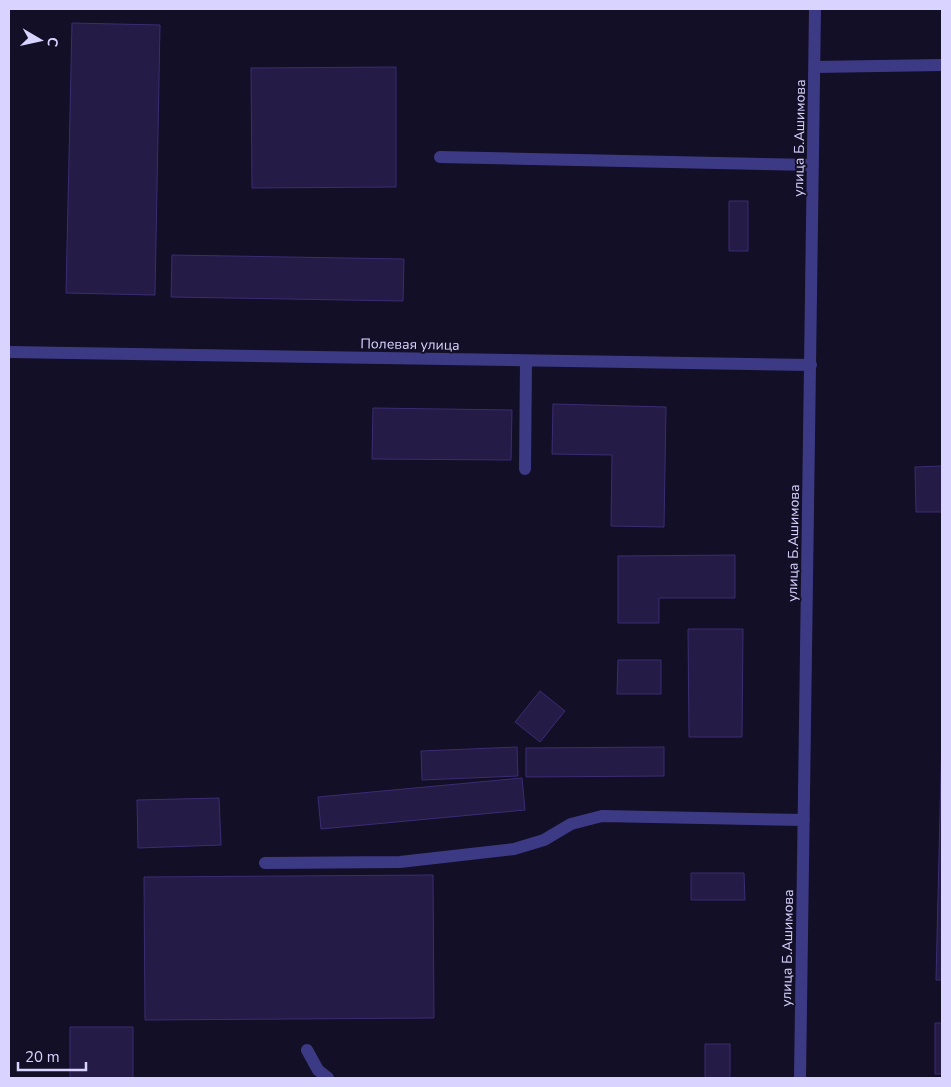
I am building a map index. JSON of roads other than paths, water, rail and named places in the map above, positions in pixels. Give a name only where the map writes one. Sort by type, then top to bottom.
[{"type":"street","points":[[810,9],[816,9]]},
{"type":"street","name":"улица Б.Ашимова","points":[[800,1078],[816,9]]},
{"type":"street","points":[[815,67],[942,64]]},
{"type":"street","points":[[440,158],[814,164]]},
{"type":"street","name":"Полевая улица","points":[[9,352],[811,365]]},
{"type":"street","points":[[525,469],[526,361]]},
{"type":"street","points":[[265,863],[400,862],[514,848],[544,840],[571,824],[602,816],[804,820]]},
{"type":"street","points":[[307,1050],[318,1070],[328,1078]]}]
